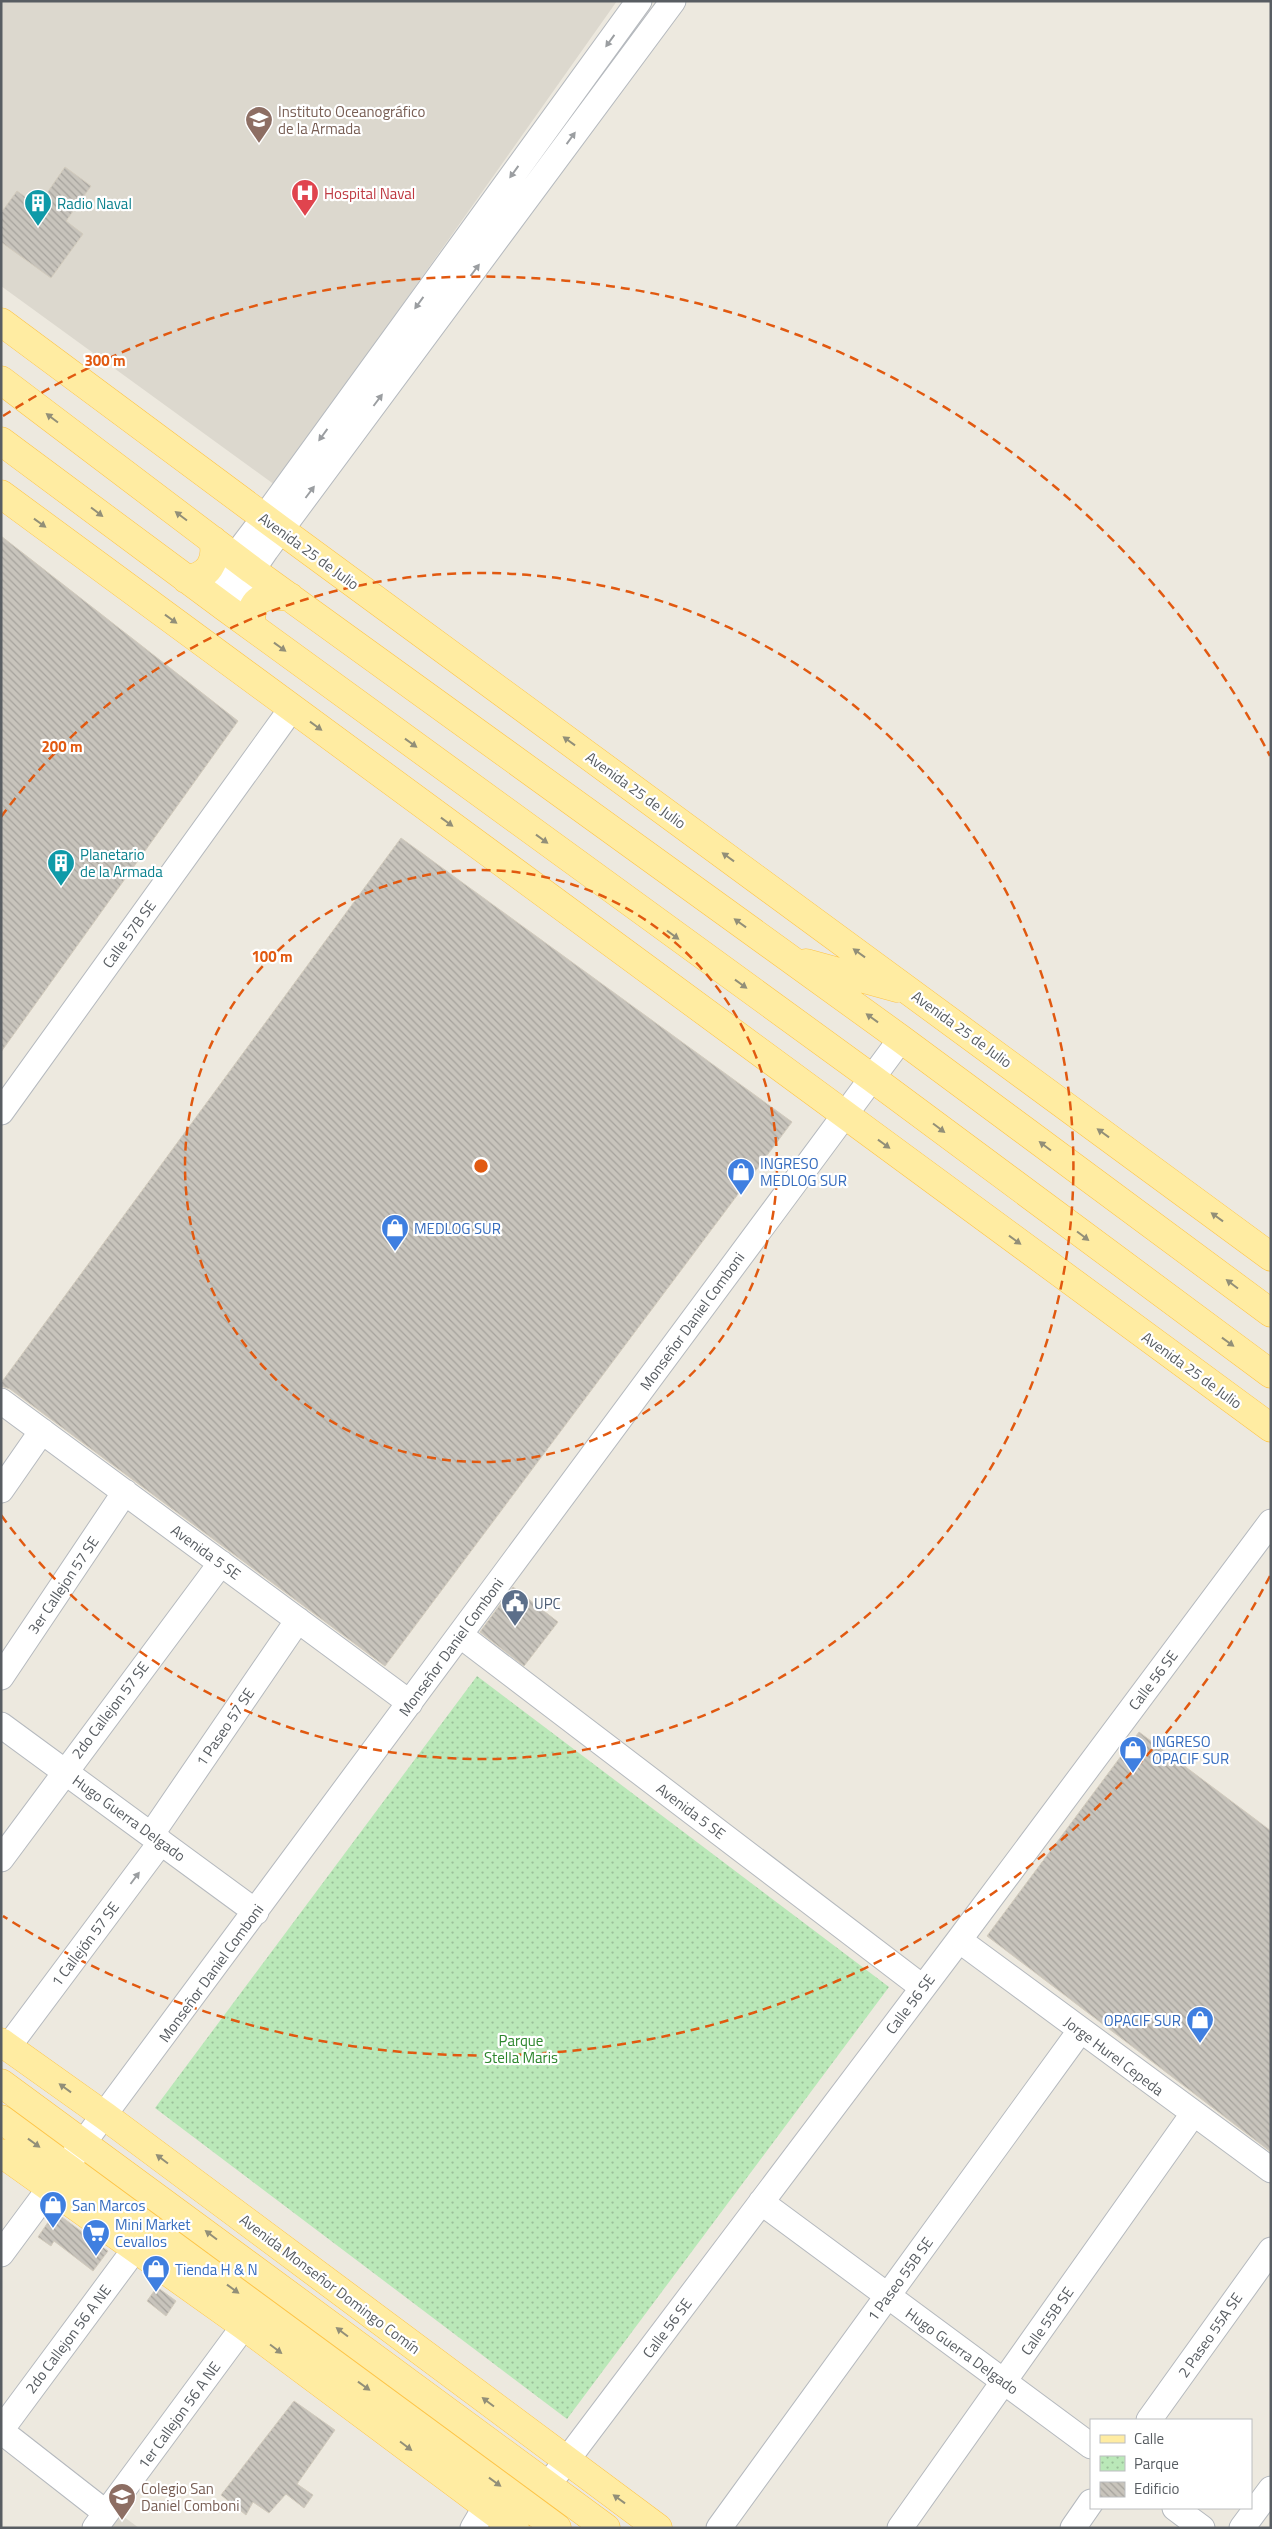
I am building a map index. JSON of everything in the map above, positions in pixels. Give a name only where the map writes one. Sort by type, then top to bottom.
[{"type":"main road","name":"Avenida 25 de Julio","points":[[1,322],[272,524],[913,992],[1271,1257]]},
{"type":"main road","points":[[1,380],[243,563],[901,1039],[1271,1313]]},
{"type":"main road","points":[[1,441],[252,628],[872,1078],[1271,1374]]},
{"type":"main road","name":"Avenida 25 de Julio","points":[[1,494],[1271,1428]]},
{"type":"main road","points":[[206,594],[197,578],[210,567],[216,551],[213,540]]},
{"type":"main road","points":[[252,628],[253,608],[259,599],[270,594],[290,597]]},
{"type":"main road","points":[[787,957],[913,992]]},
{"type":"main road","name":"Avenida Monseñor Domingo Comín","points":[[5,2044],[105,2116],[658,2528]]},
{"type":"main road","name":"Avenida Monseñor Domingo Comín","points":[[1,2083],[606,2528]]},
{"type":"main road","points":[[1,2119],[59,2178],[135,2249],[244,2326],[480,2517],[515,2528]]},
{"type":"main road","points":[[1,2153],[59,2178],[557,2528]]},
{"type":"street","points":[[352,415],[639,1]]},
{"type":"street","points":[[206,594],[243,563],[352,415],[673,1]]},
{"type":"street","name":"Calle 57B SE","points":[[1,1112],[292,708]]},
{"type":"street","name":"Monseñor Daniel Comboni","points":[[1,2254],[901,1039]]},
{"type":"street","name":"Avenida 5 SE","points":[[1,1401],[410,1703]]},
{"type":"street","points":[[1,1490],[42,1431]]},
{"type":"street","name":"3er Callejon 57 SE","points":[[1,1677],[125,1492]]},
{"type":"street","name":"Calle 56 SE","points":[[548,2485],[1271,1522]]},
{"type":"street","name":"2do Callejon 57 SE","points":[[1,1859],[221,1563]]},
{"type":"street","name":"1 Paseo 57 SE","points":[[156,1838],[298,1620]]},
{"type":"street","name":"Avenida 5 SE","points":[[460,1635],[922,1987]]},
{"type":"street","name":"Hugo Guerra Delgado","points":[[1,1725],[256,1912]]},
{"type":"street","name":"1 Callejón 57 SE","points":[[5,2044],[156,1838]]},
{"type":"street","name":"Jorge Hurel Cepeda","points":[[959,1940],[1271,2170]]},
{"type":"street","name":"1 Paseo 55B SE","points":[[719,2528],[1080,2030]]},
{"type":"street","name":"Calle 55B SE","points":[[900,2528],[1193,2114]]},
{"type":"street","name":"Hugo Guerra Delgado","points":[[761,2202],[1090,2445]]},
{"type":"street","name":"2do Callejon 56 A NE","points":[[1,2430],[135,2249]]},
{"type":"street","name":"2 Paseo 55A SE","points":[[1150,2419],[1271,2250]]},
{"type":"street","name":"1er Callejon 56 A NE","points":[[101,2520],[244,2326]]},
{"type":"street","points":[[1,2430],[101,2520]]},
{"type":"street","points":[[1242,2528],[1271,2489]]},
{"type":"street","points":[[1073,2528],[1090,2503]]},
{"type":"street","points":[[1176,2509],[1202,2528]]},
{"type":"shaded area","name":"Instituto Oceanográfico de la Armada","points":[[1,1],[617,1],[275,485],[1,286]]},
{"type":"shaded area","name":"Colegio San Daniel Comboni","points":[[120,2514],[139,2528],[110,2528]]},
{"type":"green space","name":"Parque Stella Maris","points":[[477,1676],[889,1987],[567,2419],[155,2108]]},
{"type":"building","name":"Radio Naval","points":[[65,167],[91,186],[66,221],[83,234],[51,278],[1,242],[1,213],[17,191],[38,206]]},
{"type":"building","name":"Planetario de la Armada","points":[[1,536],[238,721],[1,1052]]},
{"type":"building","name":"MEDLOG SUR","points":[[401,838],[792,1122],[385,1666],[10,1389],[1,1386],[1,1383]]},
{"type":"building","name":"UPC","points":[[513,1587],[558,1622],[524,1666],[480,1632]]},
{"type":"building","name":"OPACIF SUR","points":[[1139,1732],[1271,1831],[1271,2152],[987,1936]]},
{"type":"building","points":[[55,2212],[108,2251],[93,2271],[54,2241],[51,2246],[38,2237]]},
{"type":"building","points":[[157,2287],[176,2301],[166,2316],[147,2301]]},
{"type":"building","points":[[294,2401],[335,2430],[297,2484],[313,2495],[304,2508],[286,2494],[269,2513],[253,2502],[246,2515],[221,2495]]},
{"type":"place","name":"Instituto Oceanográfico de la Armada","points":[[259,144]]},
{"type":"place","name":"Hospital Naval","points":[[305,217]]},
{"type":"place","name":"Radio Naval","points":[[38,227]]},
{"type":"place","name":"Planetario de la Armada","points":[[61,887]]},
{"type":"place","name":"INGRESO MEDLOG SUR","points":[[741,1196]]},
{"type":"place","name":"MEDLOG SUR","points":[[395,1252]]},
{"type":"place","name":"UPC","points":[[515,1627]]},
{"type":"place","name":"INGRESO OPACIF SUR","points":[[1133,1774]]},
{"type":"place","name":"OPACIF SUR","points":[[1200,2044]]},
{"type":"place","name":"San Marcos","points":[[53,2229]]},
{"type":"place","name":"Mini Market Cevallos","points":[[96,2257]]},
{"type":"place","name":"Tienda H & N","points":[[156,2293]]},
{"type":"place","name":"Colegio San Daniel Comboni","points":[[122,2521]]}]
